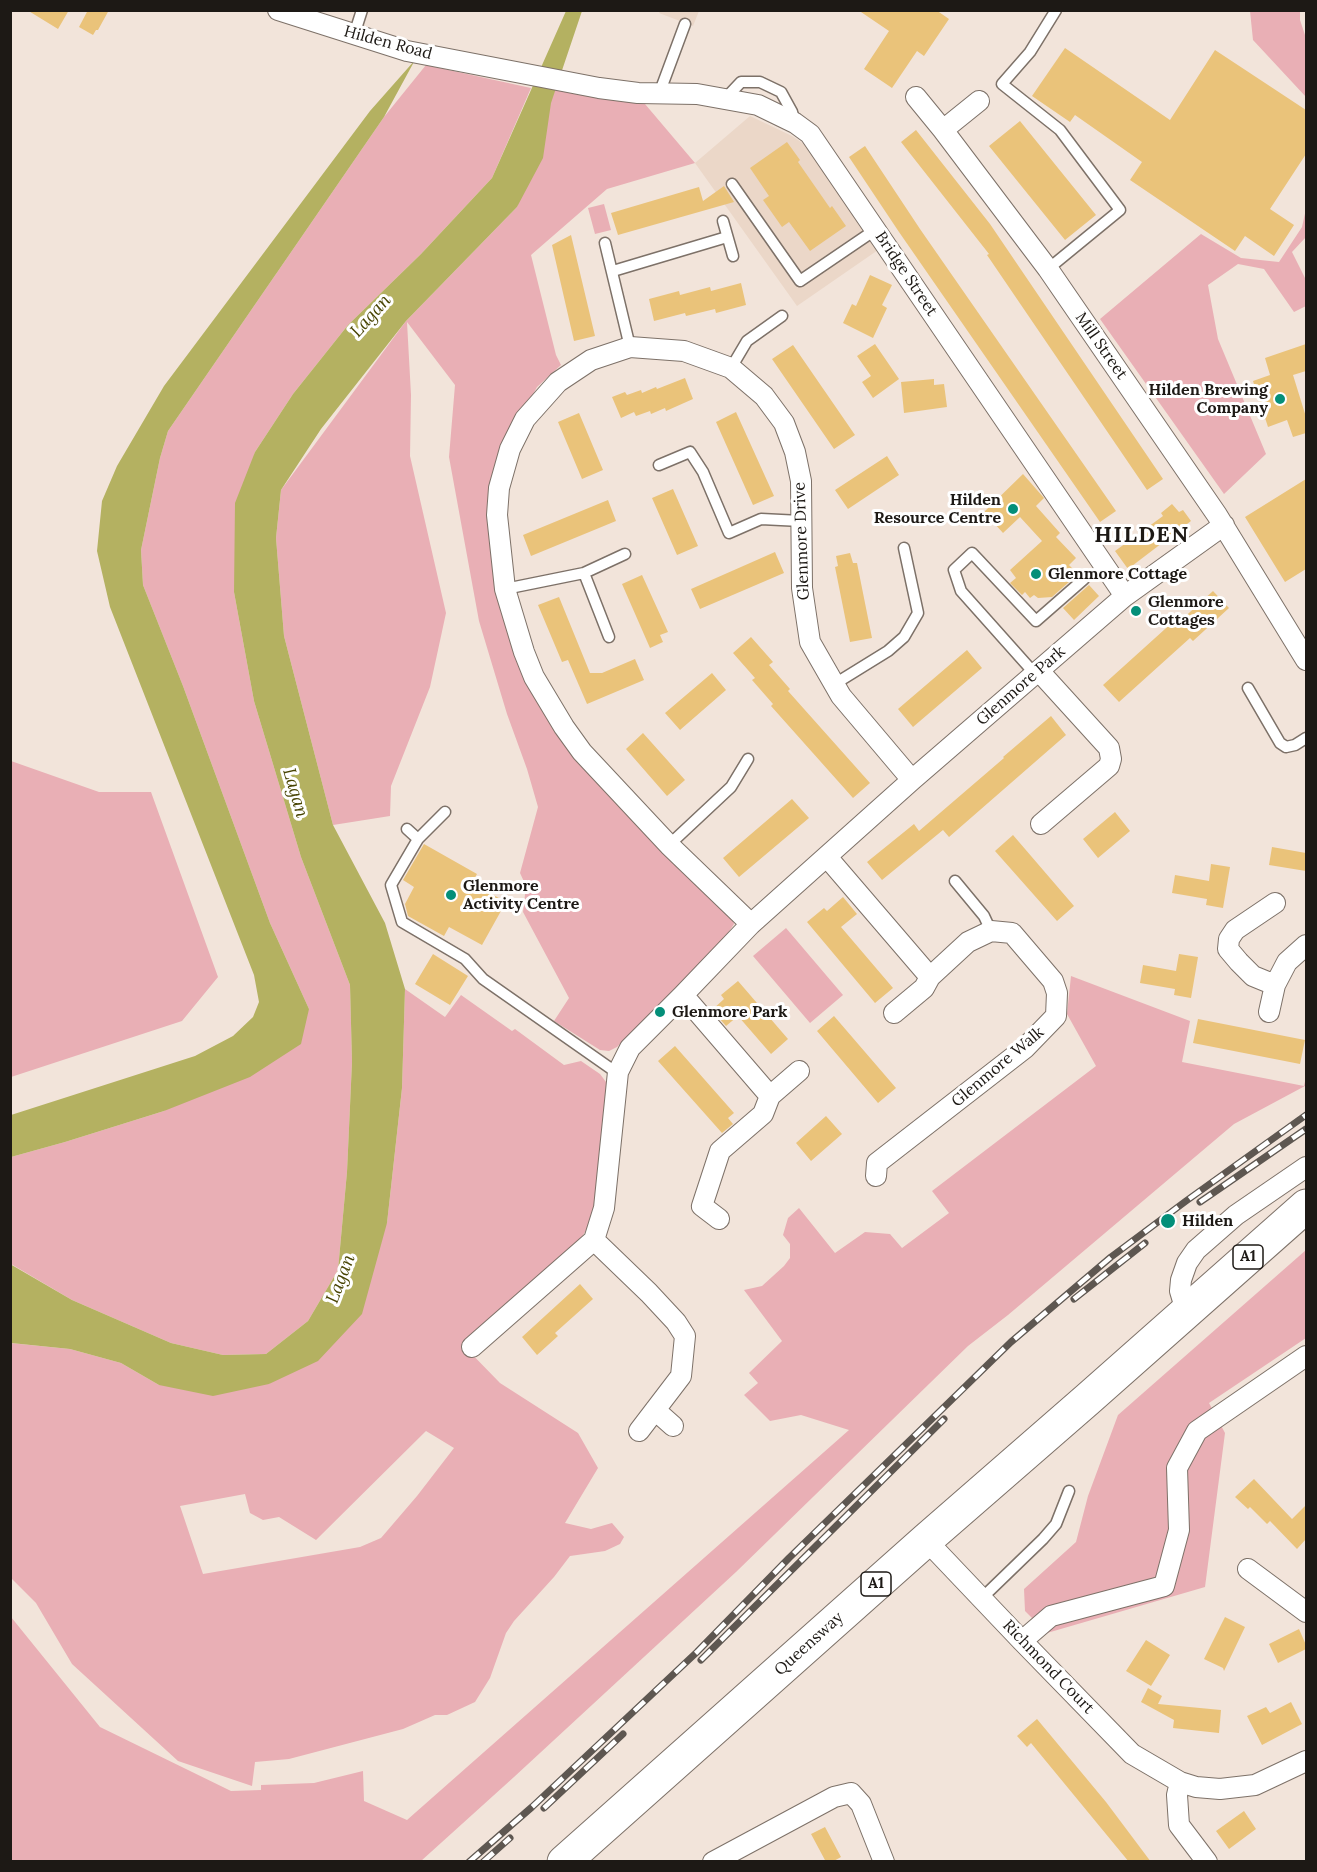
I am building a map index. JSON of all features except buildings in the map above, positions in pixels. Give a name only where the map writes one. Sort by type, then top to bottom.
[{"type":"highway","name":"A1","points":[[1190,1308],[1306,1206]]},
{"type":"highway","name":"Queensway","points":[[564,1862],[1190,1308]]},
{"type":"street","name":"Hilden Road","points":[[278,10],[407,51],[599,88]]},
{"type":"street","name":"Bridge Street","points":[[599,88],[638,93],[697,94],[758,105],[795,123],[810,134],[1125,596]]},
{"type":"street","name":"Mill Street","points":[[916,98],[943,130],[1048,269],[1224,525],[1306,660]]},
{"type":"street","points":[[943,130],[979,101]]},
{"type":"street","name":"Glenmore Drive","points":[[751,924],[669,845],[582,752],[564,727],[534,676],[524,652],[506,589],[497,515],[500,488],[510,448],[525,419],[558,382],[591,360],[630,347],[684,351],[731,368],[764,396],[784,423],[795,452],[801,481],[802,588],[810,642],[841,696],[912,780]]},
{"type":"street","name":"Glenmore Park","points":[[594,1240],[604,1208],[618,1072],[630,1048],[751,924],[912,780],[1125,596],[1224,525]]},
{"type":"street","points":[[1037,672],[1109,748],[1111,759],[1109,766],[1041,824]]},
{"type":"street","points":[[827,857],[930,977]]},
{"type":"street","points":[[1275,903],[1235,930],[1228,939],[1228,949],[1253,976],[1275,985]]},
{"type":"street","points":[[894,1013],[924,988],[930,977],[968,942],[991,930]]},
{"type":"street","name":"Glenmore Walk","points":[[876,1176],[877,1163],[1025,1048],[1056,1016],[1058,993],[1053,981],[1012,933],[991,930]]},
{"type":"street","points":[[1269,1012],[1275,985],[1287,962],[1306,945]]},
{"type":"street","points":[[683,995],[770,1096]]},
{"type":"street","points":[[718,1219],[702,1206],[720,1151],[763,1114],[770,1096],[799,1071]]},
{"type":"street","points":[[1190,1308],[1183,1300],[1180,1291],[1181,1280],[1187,1263],[1196,1250],[1236,1215],[1306,1167]]},
{"type":"street","points":[[472,1347],[594,1240],[649,1293],[676,1322],[685,1336],[681,1376],[639,1431]]},
{"type":"street","points":[[1022,1641],[1051,1616],[1164,1586],[1179,1530],[1177,1468],[1197,1431],[1306,1356]]},
{"type":"street","points":[[655,1410],[673,1425]]},
{"type":"street","name":"Richmond Court","points":[[926,1540],[1132,1754],[1180,1782],[1196,1787],[1220,1789],[1255,1785],[1306,1761]]},
{"type":"street","points":[[1248,1569],[1306,1612]]},
{"type":"street","points":[[1180,1782],[1177,1795],[1179,1825],[1207,1862]]},
{"type":"street","points":[[713,1862],[834,1797],[851,1793],[861,1804],[884,1862]]},
{"type":"lane","points":[[354,35],[362,10]]},
{"type":"lane","points":[[1048,269],[1120,210],[1060,130],[1002,84],[1030,52],[1056,10]]},
{"type":"lane","points":[[659,94],[685,24]]},
{"type":"lane","points":[[732,184],[800,281],[875,230]]},
{"type":"lane","points":[[723,221],[733,256]]},
{"type":"lane","points":[[613,271],[727,237]]},
{"type":"lane","points":[[605,243],[630,347]]},
{"type":"lane","points":[[731,368],[747,341],[782,316]]},
{"type":"lane","points":[[660,465],[690,452],[703,472],[729,533],[761,519],[801,521]]},
{"type":"lane","points":[[833,685],[888,651],[904,637],[918,613],[904,548]]},
{"type":"lane","points":[[1037,672],[961,591],[954,570],[972,553],[1036,621],[1084,579]]},
{"type":"lane","points":[[506,589],[584,573],[625,554]]},
{"type":"lane","points":[[584,573],[609,637]]},
{"type":"lane","points":[[1248,688],[1280,743],[1286,747],[1295,745],[1306,738]]},
{"type":"lane","points":[[669,845],[731,787],[748,759]]},
{"type":"lane","points":[[445,812],[418,839],[391,885],[402,922],[465,959],[483,979],[618,1072]]},
{"type":"lane","points":[[407,829],[418,839]]},
{"type":"lane","points":[[954,881],[984,916],[991,930]]},
{"type":"lane","points":[[982,1598],[1056,1524],[1069,1491]]},
{"type":"shaded area","points":[[660,11],[699,11],[693,26],[659,13]]},
{"type":"shaded area","points":[[1250,11],[1300,11],[1300,20],[1306,38],[1306,97],[1253,40]]},
{"type":"shaded area","points":[[426,65],[531,88],[492,178],[421,254],[348,325],[293,394],[255,452],[234,592],[254,701],[301,857],[350,985],[352,1062],[347,1172],[338,1270],[308,1321],[266,1354],[223,1355],[171,1343],[72,1300],[11,1264],[11,1157],[164,1111],[309,1009],[270,923],[183,686],[143,585],[141,550],[160,458],[168,431],[384,117]]},
{"type":"shaded area","points":[[555,88],[610,100],[645,104],[695,163],[607,189],[531,255],[556,355],[561,365],[537,387],[510,436],[491,539],[572,751],[660,850],[724,905],[732,915],[734,924],[726,936],[617,1047],[609,1051],[600,1050],[554,1021],[569,998],[523,912],[526,886],[520,873],[538,807],[479,621],[449,457],[455,385],[407,322],[411,395],[410,456],[446,613],[430,687],[391,786],[390,816],[333,825],[284,636],[276,538],[281,490],[406,321],[517,207]]},
{"type":"shaded area","points":[[750,116],[792,136],[807,146],[878,250],[797,306],[695,163]]},
{"type":"shaded area","points":[[604,204],[611,230],[595,234],[588,208]]},
{"type":"shaded area","points":[[1306,209],[1306,237],[1292,252],[1306,280],[1306,306],[1294,312],[1264,269],[1238,264],[1208,285],[1218,339],[1266,454],[1224,494],[1100,319],[1201,234],[1241,258],[1279,262],[1302,227]]},
{"type":"shaded area","points":[[11,761],[99,792],[151,792],[218,977],[182,1021],[11,1077]]},
{"type":"shaded area","points":[[786,928],[843,995],[810,1023],[753,956]]},
{"type":"shaded area","points":[[1071,976],[1190,1021],[1182,1062],[1304,1086],[1306,1077],[1306,1084],[1305,1086],[1234,1124],[1008,1315],[968,1346],[736,1572],[421,1861],[11,1861],[11,1617],[100,1727],[231,1791],[261,1790],[261,1785],[314,1783],[363,1771],[364,1801],[407,1820],[849,1430],[801,1415],[770,1421],[744,1395],[758,1383],[749,1373],[782,1341],[744,1290],[762,1286],[790,1258],[790,1244],[783,1235],[788,1218],[799,1208],[835,1253],[865,1232],[890,1234],[902,1248],[949,1213],[932,1191],[1096,1066],[1067,1014]]},
{"type":"shaded area","points":[[405,989],[445,1017],[461,995],[512,1031],[515,1029],[564,1065],[581,1061],[600,1074],[606,1082],[607,1092],[595,1208],[590,1223],[582,1237],[567,1254],[462,1344],[500,1383],[578,1433],[598,1468],[565,1523],[591,1529],[612,1523],[624,1537],[620,1544],[605,1551],[570,1556],[506,1633],[490,1678],[475,1702],[447,1715],[435,1715],[403,1729],[289,1759],[255,1762],[252,1786],[178,1761],[72,1664],[36,1603],[11,1578],[10,1343],[70,1349],[121,1363],[159,1385],[269,1384],[387,1223],[402,1088]],"holes":[[[426,1431],[454,1448],[381,1538],[360,1547],[203,1574],[180,1506],[245,1494],[250,1513],[263,1520],[279,1517],[316,1540]]]},
{"type":"shaded area","points":[[1306,1250],[1306,1338],[1209,1403],[1225,1433],[1205,1587],[1047,1633],[1025,1611],[1024,1589],[1076,1542],[1088,1496],[1118,1415]]},
{"type":"water","name":"Lagan","points":[[566,11],[582,11],[551,103],[543,158],[517,207],[406,321],[321,429],[281,490],[276,538],[284,636],[333,825],[385,923],[405,989],[402,1088],[387,1223],[362,1314],[318,1361],[269,1384],[213,1396],[159,1385],[121,1363],[70,1349],[11,1343],[10,1264],[72,1300],[171,1343],[223,1355],[266,1354],[308,1321],[338,1270],[347,1172],[352,1062],[350,985],[301,857],[254,701],[234,592],[235,503],[255,452],[293,394],[348,325],[421,254],[492,178]]},
{"type":"water","points":[[415,60],[384,117],[168,431],[160,458],[141,550],[143,585],[183,686],[270,923],[309,1009],[301,1044],[250,1077],[164,1111],[11,1157],[11,1115],[195,1056],[233,1036],[253,1017],[259,1002],[254,975],[110,607],[97,551],[102,501],[117,466],[164,386],[370,111]]},
{"type":"railway","points":[[469,1862],[532,1807],[697,1652],[789,1558],[1011,1342],[1111,1257],[1306,1115]]},
{"type":"railway","points":[[1200,1202],[1306,1129]]},
{"type":"railway","points":[[1074,1299],[1145,1243]]},
{"type":"railway","points":[[701,1660],[944,1419]]},
{"type":"railway","points":[[544,1808],[623,1734]]},
{"type":"railway","points":[[483,1862],[510,1838]]},
{"type":"place","name":"Hilden Brewing Company","points":[[1280,399]]},
{"type":"place","name":"Hilden Resource Centre","points":[[1013,509]]},
{"type":"place","name":"Glenmore Cottage","points":[[1036,574]]},
{"type":"place","name":"Glenmore Cottages","points":[[1136,611]]},
{"type":"place","name":"Glenmore Activity Centre","points":[[451,895]]},
{"type":"place","name":"Glenmore Park","points":[[660,1012]]},
{"type":"place","name":"Hilden","points":[[1168,1221]]},
{"type":"district","name":"HILDEN","points":[[1142,536]]}]
